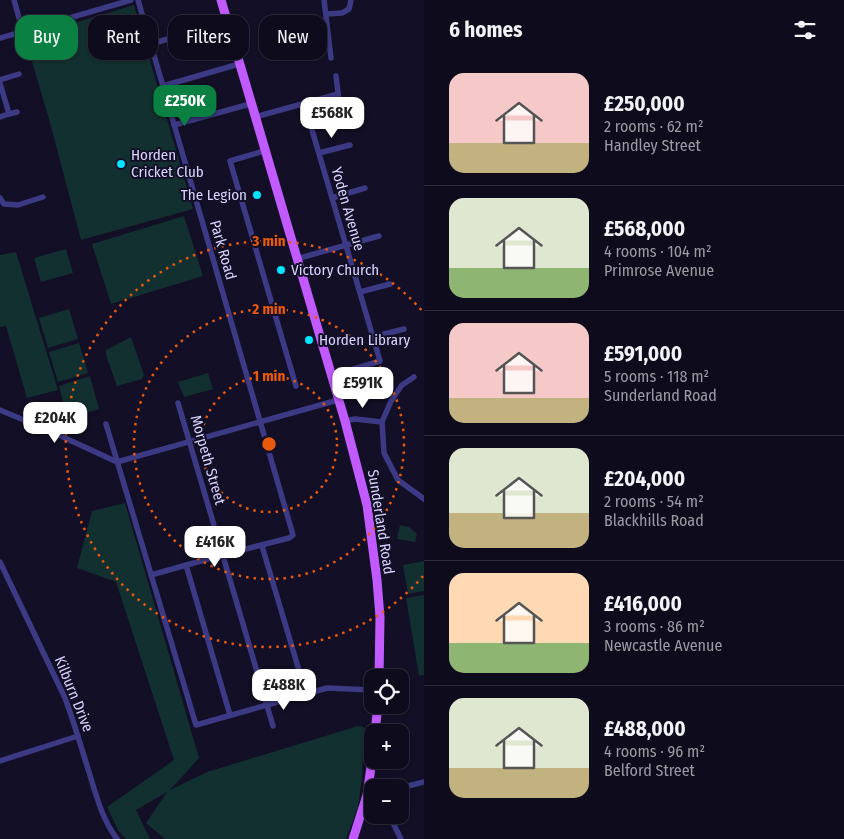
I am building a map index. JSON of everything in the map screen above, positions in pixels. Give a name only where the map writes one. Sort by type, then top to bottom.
[{"type":"main road","name":"Sunderland Road","points":[[220,0],[224,15]]},
{"type":"main road","name":"Sunderland Road","points":[[238,60],[345,421],[367,505],[380,617],[379,669]]},
{"type":"main road","points":[[353,839],[367,795],[371,769]]},
{"type":"street","points":[[14,0],[18,15]]},
{"type":"street","points":[[78,16],[131,0]]},
{"type":"street","name":"Park Road","points":[[138,0],[142,15]]},
{"type":"street","points":[[324,0],[331,58]]},
{"type":"street","points":[[326,14],[342,13],[349,9],[351,0]]},
{"type":"street","points":[[0,38],[15,34]]},
{"type":"street","name":"Park Road","points":[[155,60],[293,535],[262,546]]},
{"type":"street","points":[[163,86],[239,64]]},
{"type":"street","points":[[9,114],[0,82],[19,74]]},
{"type":"street","points":[[336,76],[340,108]]},
{"type":"street","points":[[255,117],[338,94]]},
{"type":"street","points":[[174,125],[250,104]]},
{"type":"street","points":[[0,117],[17,112]]},
{"type":"street","name":"Yoden Avenue","points":[[312,130],[380,362],[331,376]]},
{"type":"street","points":[[319,153],[350,145]]},
{"type":"street","points":[[264,151],[230,161],[296,386]]},
{"type":"street","points":[[332,198],[365,188]]},
{"type":"street","points":[[0,198],[4,204],[18,205],[43,197]]},
{"type":"street","points":[[296,259],[379,236]]},
{"type":"street","points":[[360,292],[390,284]]},
{"type":"street","points":[[373,338],[404,329]]},
{"type":"street","points":[[414,377],[402,385],[382,422],[384,453],[398,480],[424,498]]},
{"type":"street","points":[[0,410],[117,462],[338,400]]},
{"type":"street","name":"Morpeth Street","points":[[178,403],[273,726]]},
{"type":"street","points":[[345,421],[355,419],[382,422]]},
{"type":"street","points":[[106,424],[196,725],[327,688],[364,689]]},
{"type":"street","points":[[151,575],[262,546],[306,694]]},
{"type":"street","name":"Kilburn Drive","points":[[0,562],[65,698],[97,800],[110,830],[117,839]]},
{"type":"street","points":[[186,566],[230,716]]},
{"type":"street","points":[[0,761],[78,736]]},
{"type":"street","points":[[409,786],[424,782]]},
{"type":"street","points":[[394,824],[401,839]]},
{"type":"green space","name":"Horden Cricket Club","points":[[134,5],[137,15],[101,15]]},
{"type":"green space","name":"Horden Cricket Club","points":[[88,19],[88,60],[150,60],[193,209],[81,240],[32,60],[78,60],[78,22]]},
{"type":"green space","points":[[184,216],[203,276],[111,304],[92,244]]},
{"type":"green space","points":[[66,249],[73,273],[41,282],[34,258]]},
{"type":"green space","points":[[16,252],[58,390],[27,398],[6,326],[0,327],[0,255]]},
{"type":"green space","points":[[69,309],[78,339],[48,348],[39,318]]},
{"type":"green space","points":[[131,337],[144,375],[142,379],[117,386],[106,350]]},
{"type":"green space","points":[[79,343],[88,373],[58,382],[49,352]]},
{"type":"green space","points":[[208,373],[213,389],[184,397],[178,382]]},
{"type":"green space","points":[[90,376],[99,409],[67,418],[59,386]]},
{"type":"green space","points":[[125,503],[199,758],[170,790],[207,772],[358,726],[364,727],[362,778],[358,807],[346,839],[165,839],[146,823],[167,792],[136,810],[150,839],[126,839],[118,830],[107,807],[174,760],[116,582],[77,568],[92,511]]},
{"type":"green space","points":[[400,525],[409,527],[417,534],[415,542],[397,539]]},
{"type":"green space","points":[[424,561],[424,591],[408,594],[403,565]]},
{"type":"green space","points":[[424,595],[424,675],[419,676],[406,598]]},
{"type":"place","name":"Horden Cricket Club","points":[[121,164]]},
{"type":"place","name":"The Legion","points":[[257,195]]},
{"type":"place","name":"Victory Church","points":[[281,270]]},
{"type":"place","name":"Horden Library","points":[[309,340]]}]
